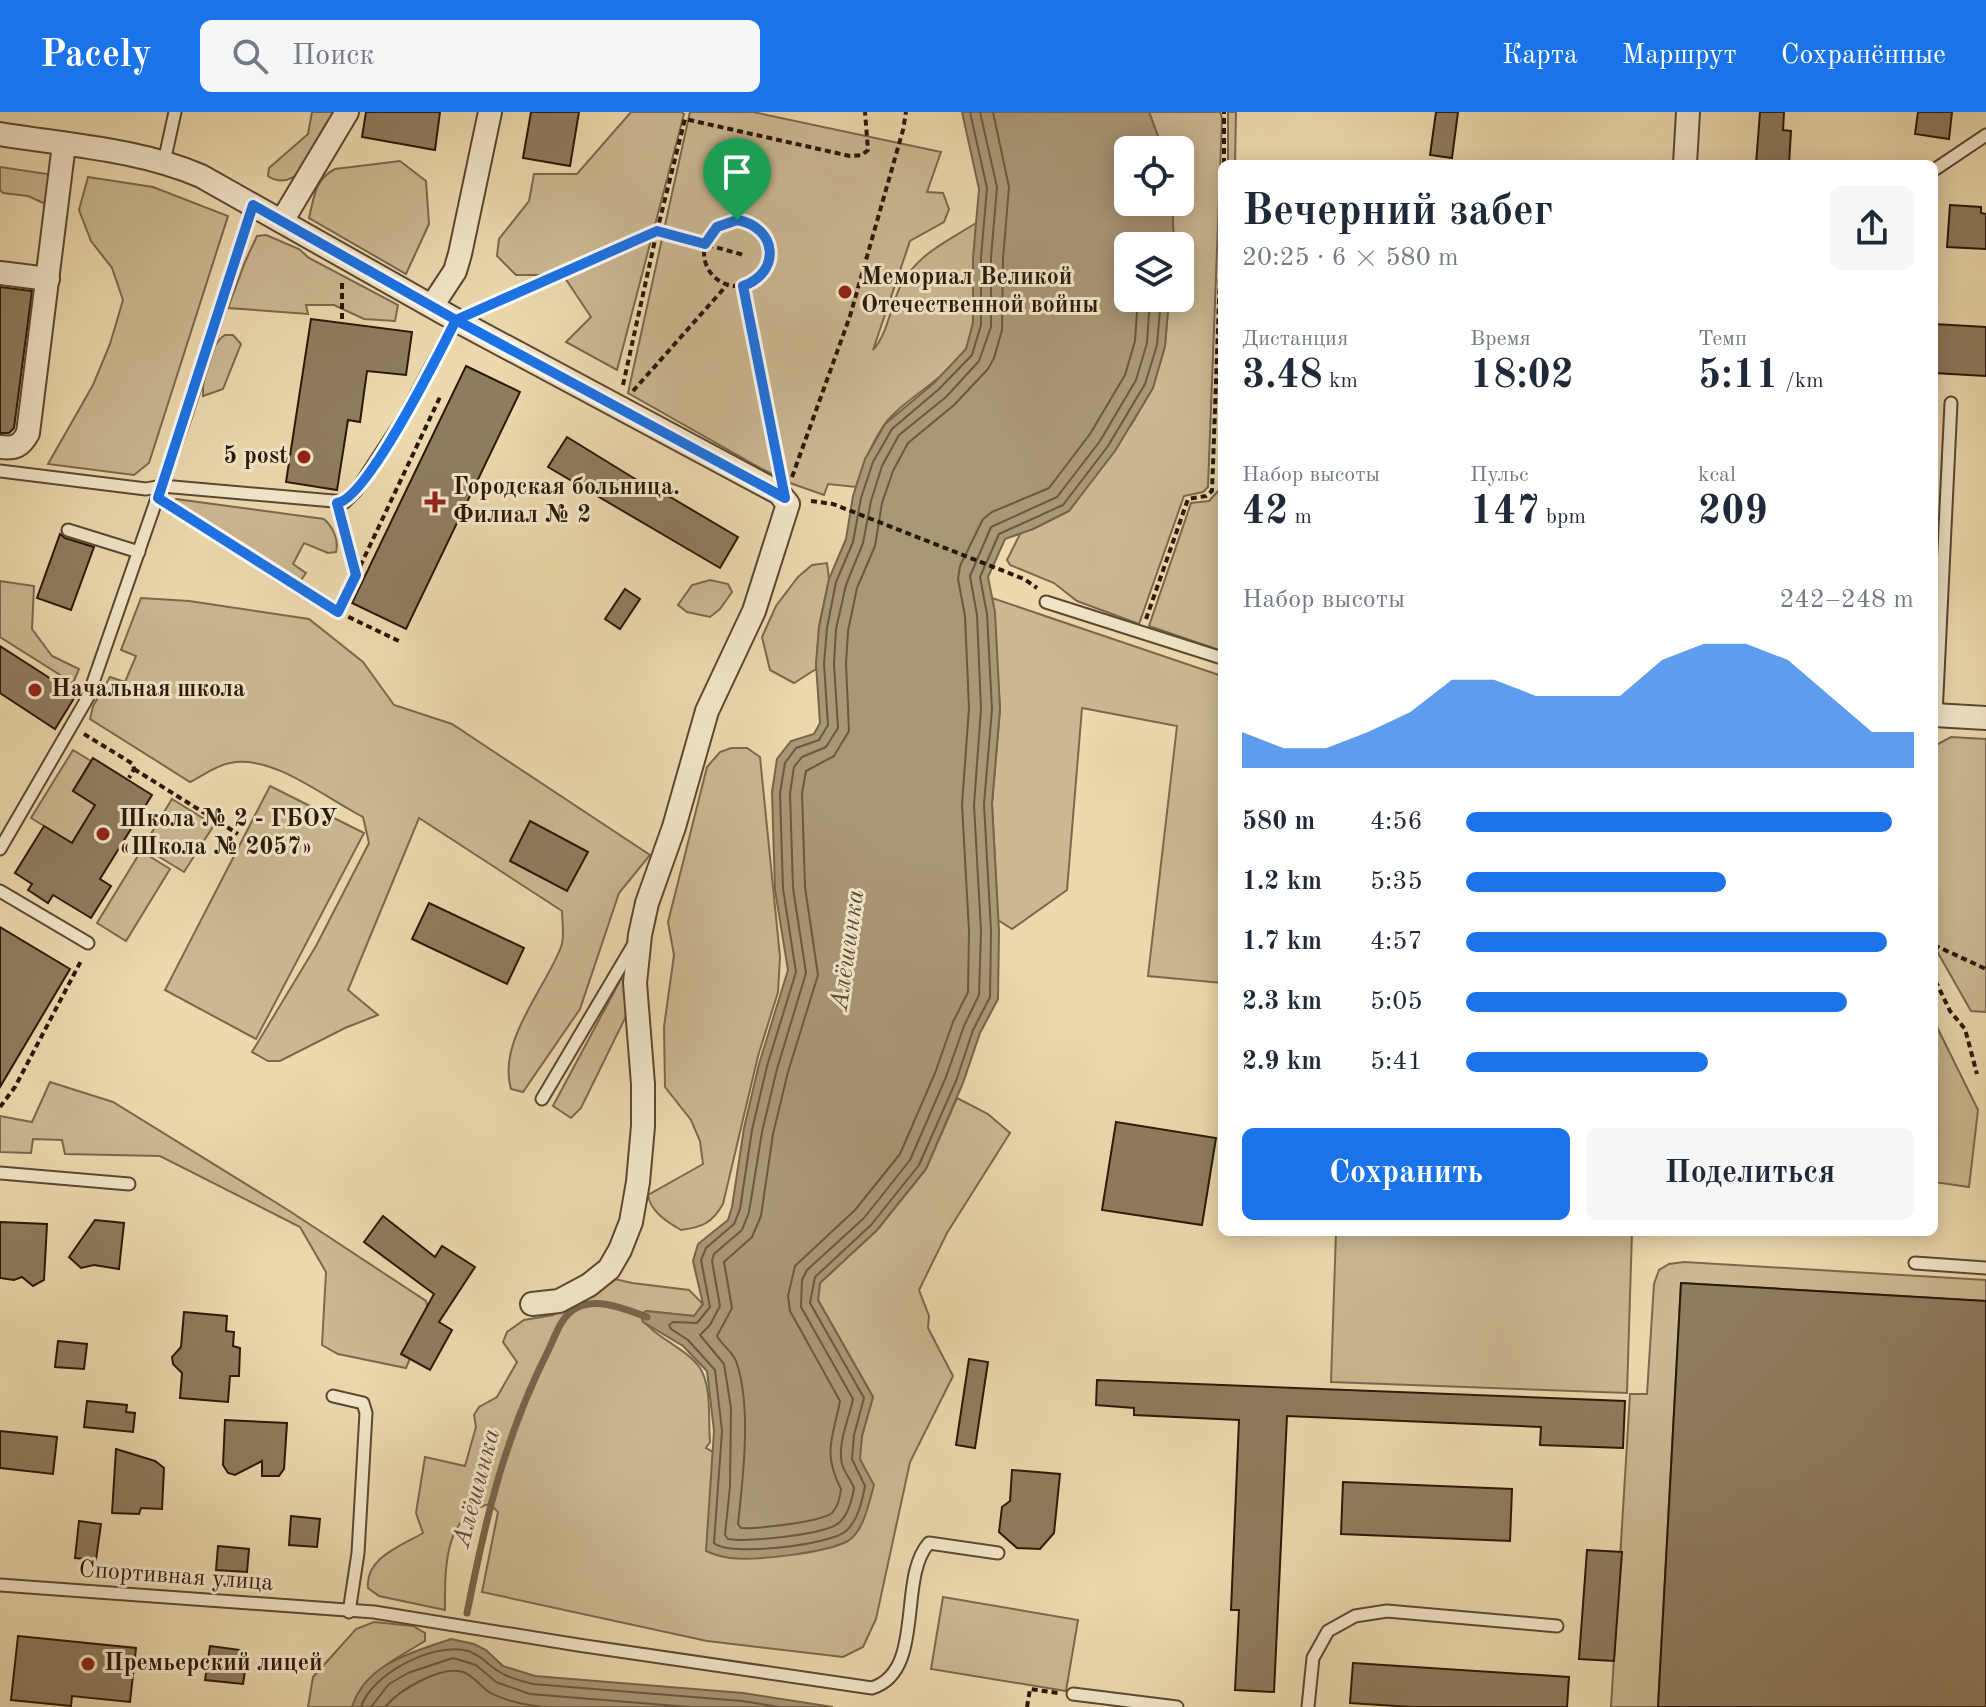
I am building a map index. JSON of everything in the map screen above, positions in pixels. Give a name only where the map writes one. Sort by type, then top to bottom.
[{"type":"street","points":[[282,221],[347,112]]},
{"type":"street","points":[[432,306],[458,262],[490,112]]},
{"type":"street","points":[[1685,160],[1688,112]]},
{"type":"street","points":[[0,134],[164,162],[201,176],[456,320],[785,498],[788,504],[754,611],[707,711],[674,827],[647,903],[640,935],[635,983],[643,1126],[631,1222],[609,1269],[589,1285],[559,1301],[532,1304]]},
{"type":"street","points":[[0,447],[11,449],[22,444],[28,433],[64,144]]},
{"type":"street","points":[[0,273],[48,279]]},
{"type":"street","points":[[1938,715],[1986,718]]},
{"type":"lane","points":[[164,162],[175,112]]},
{"type":"lane","points":[[1938,167],[1986,135]]},
{"type":"lane","points":[[0,849],[88,697],[160,492],[253,205]]},
{"type":"lane","points":[[0,471],[160,492],[345,502],[375,463],[456,320]]},
{"type":"lane","points":[[1938,656],[1951,403]]},
{"type":"lane","points":[[68,530],[139,552]]},
{"type":"lane","points":[[1046,602],[1218,657]]},
{"type":"lane","points":[[0,891],[88,943]]},
{"type":"lane","points":[[542,1099],[640,935]]},
{"type":"lane","points":[[0,1173],[129,1184]]},
{"type":"lane","points":[[1915,1263],[1986,1268]]},
{"type":"lane","points":[[333,1396],[363,1403],[366,1413],[358,1553],[349,1612]]},
{"type":"lane","name":"Спортивная улица","points":[[0,1585],[374,1612],[872,1688],[883,1684],[891,1676],[905,1647],[918,1560],[929,1543],[998,1553]]},
{"type":"lane","points":[[1308,1707],[1313,1658],[1328,1631],[1355,1616],[1387,1611],[1557,1626]]},
{"type":"lane","points":[[1073,1694],[1177,1707]]},
{"type":"path","points":[[618,407],[685,119],[850,156],[862,155],[868,150],[865,112]]},
{"type":"path","points":[[785,498],[850,316],[906,112]]},
{"type":"path","points":[[1224,112],[1224,160]]},
{"type":"path","points":[[737,220],[757,227],[769,245],[770,256],[761,276],[743,286],[727,285],[718,281],[705,265],[705,244],[717,227],[737,220]]},
{"type":"path","points":[[456,320],[657,231],[744,255]]},
{"type":"path","points":[[342,255],[342,319]]},
{"type":"path","points":[[618,407],[727,285]]},
{"type":"path","points":[[743,286],[785,498]]},
{"type":"path","points":[[1142,631],[1188,499],[1206,496],[1212,491],[1218,328]]},
{"type":"path","points":[[338,612],[440,397]]},
{"type":"path","points":[[160,492],[338,612],[401,642]]},
{"type":"path","points":[[785,498],[833,504],[1024,579]]},
{"type":"path","points":[[337,503],[356,575]]},
{"type":"path","points":[[72,726],[238,834]]},
{"type":"path","points":[[129,778],[134,769]]},
{"type":"path","points":[[0,1107],[15,1087],[88,943]]},
{"type":"path","points":[[1938,947],[1986,969]]},
{"type":"path","points":[[1938,986],[1950,1011],[1965,1029],[1977,1074]]},
{"type":"path","points":[[1027,1707],[1030,1689],[1073,1694]]},
{"type":"shaded area","points":[[312,112],[339,112],[319,148],[301,171],[291,178],[280,180],[268,176],[269,168],[308,134]]},
{"type":"shaded area","points":[[631,112],[684,114],[617,370],[566,342],[591,317],[563,275],[516,275],[497,256],[499,239],[529,201],[534,174],[577,174]]},
{"type":"shaded area","points":[[690,112],[753,112],[941,152],[927,192],[943,193],[949,209],[944,222],[910,241],[873,350],[900,287],[915,266],[933,250],[976,223],[974,308],[965,350],[947,371],[884,425],[856,487],[828,484],[824,495],[790,483],[628,393]]},
{"type":"shaded area","points":[[1149,112],[1220,112],[1208,487],[1203,492],[1184,496],[1139,624],[1077,601],[1054,583],[1010,565],[1007,560],[1021,532],[1069,511],[1133,422],[1153,387],[1165,346],[1168,312],[1194,312],[1194,232],[1173,232],[1173,216],[1194,216],[1194,136],[1158,136]]},
{"type":"shaded area","points":[[1228,112],[1236,112],[1235,160],[1228,160]]},
{"type":"shaded area","points":[[400,161],[426,181],[429,224],[406,274],[309,218],[316,189],[328,173],[335,169]]},
{"type":"shaded area","points":[[0,167],[54,175],[50,206],[28,196],[3,193],[0,190]]},
{"type":"shaded area","points":[[88,177],[153,187],[228,216],[149,463],[134,475],[48,464],[93,385],[123,300],[112,268],[91,241],[79,210]]},
{"type":"shaded area","points":[[266,235],[299,249],[309,258],[398,305],[395,321],[364,319],[334,305],[306,305],[308,314],[228,308],[257,236]]},
{"type":"shaded area","points":[[225,335],[233,335],[241,344],[223,389],[203,396],[208,362],[215,346]]},
{"type":"shaded area","points":[[1218,491],[1218,650],[1149,626],[1191,503],[1209,501]]},
{"type":"shaded area","points":[[176,499],[324,519],[334,534],[336,552],[328,553],[304,543],[293,564],[306,573],[299,583],[172,502]]},
{"type":"shaded area","points":[[827,563],[829,579],[819,627],[816,669],[794,683],[770,670],[762,637],[776,606],[798,577],[812,565]]},
{"type":"shaded area","points":[[710,580],[728,584],[732,592],[710,617],[687,612],[678,605],[692,585]]},
{"type":"shaded area","points":[[0,581],[34,586],[32,629],[52,656],[79,669],[73,683],[0,637]]},
{"type":"shaded area","points":[[141,598],[189,601],[309,619],[363,662],[394,705],[452,724],[650,855],[619,893],[580,1009],[523,1092],[511,1089],[508,1071],[511,1053],[516,1034],[561,947],[562,911],[419,818],[348,990],[378,1015],[280,1061],[268,1061],[252,1052],[316,946],[369,843],[363,817],[281,771],[264,765],[247,762],[225,764],[190,782],[90,719],[93,706],[110,677],[125,682],[136,656],[121,650]]},
{"type":"shaded area","points":[[992,598],[1218,675],[1218,983],[1148,976],[1177,726],[1082,708],[1067,890],[1012,929],[998,920],[992,804],[1000,709]]},
{"type":"shaded area","points":[[1951,737],[1986,739],[1986,1012],[1971,1011],[1938,953],[1938,744]]},
{"type":"shaded area","points":[[747,748],[760,757],[780,957],[778,992],[758,1056],[723,1204],[706,1223],[681,1230],[656,1211],[648,1195],[703,1164],[700,1141],[691,1120],[665,1087],[664,1027],[674,955],[668,922],[707,767],[720,752]]},
{"type":"shaded area","points":[[73,750],[91,761],[73,791],[95,805],[72,843],[31,818]]},
{"type":"shaded area","points":[[270,786],[364,833],[256,1039],[165,990]]},
{"type":"shaded area","points":[[172,799],[214,825],[184,872],[143,847]]},
{"type":"shaded area","points":[[141,851],[170,869],[126,941],[97,923]]},
{"type":"shaded area","points":[[629,972],[630,1008],[581,1108],[571,1118],[553,1106],[622,977]]},
{"type":"shaded area","points":[[1938,1029],[1978,1110],[1969,1187],[1938,1183]]},
{"type":"shaded area","points":[[50,1082],[113,1102],[288,1210],[426,1301],[432,1323],[414,1349],[406,1368],[338,1354],[322,1345],[326,1272],[300,1227],[160,1156],[65,1154],[62,1140],[33,1139],[31,1153],[0,1152],[0,1116],[32,1122]]},
{"type":"shaded area","points":[[957,1098],[988,1114],[1010,1133],[947,1233],[919,1290],[929,1316],[928,1328],[953,1376],[910,1462],[876,1619],[863,1647],[843,1657],[707,1641],[482,1592],[498,1512],[490,1504],[463,1519],[455,1532],[447,1562],[445,1610],[379,1596],[368,1588],[372,1569],[378,1561],[423,1533],[416,1513],[425,1457],[465,1466],[476,1427],[474,1415],[479,1407],[497,1397],[517,1362],[503,1342],[507,1332],[524,1320],[553,1315],[585,1299],[611,1278],[689,1290],[703,1304],[694,1316],[646,1311],[641,1315],[651,1328],[694,1361],[704,1376],[710,1442],[706,1448],[713,1452],[712,1486],[754,1558],[812,1550],[859,1459],[873,1397],[818,1300],[820,1283],[877,1230],[926,1169]]},
{"type":"shaded area","points":[[1336,1236],[1632,1236],[1627,1393],[1331,1382]]},
{"type":"shaded area","points":[[1684,1262],[1986,1280],[1986,1301],[1681,1283],[1658,1707],[1611,1707],[1630,1394],[1647,1394],[1654,1284],[1659,1270],[1669,1264]]},
{"type":"shaded area","points":[[943,1597],[1078,1620],[1066,1691],[931,1669]]},
{"type":"shaded area","points":[[374,1622],[413,1626],[425,1633],[425,1641],[372,1676],[352,1707],[308,1707],[313,1677],[356,1629]]},
{"type":"water","points":[[962,112],[1149,112],[1158,136],[1114,136],[1114,216],[1173,216],[1173,232],[1114,232],[1114,312],[1168,312],[1165,346],[1153,388],[1115,451],[1069,511],[1005,539],[988,577],[995,612],[1000,709],[992,804],[999,931],[998,999],[980,1033],[963,1083],[926,1169],[877,1230],[820,1283],[818,1300],[873,1397],[862,1436],[860,1459],[874,1485],[865,1516],[854,1536],[838,1545],[773,1557],[727,1558],[706,1551],[714,1431],[707,1371],[683,1346],[643,1322],[641,1315],[646,1311],[694,1316],[703,1304],[693,1261],[698,1244],[728,1220],[759,1064],[788,970],[775,890],[772,792],[777,759],[791,741],[814,734],[820,723],[816,664],[819,627],[829,579],[846,539],[853,496],[865,459],[885,424],[934,383],[966,349],[973,323],[973,258],[979,189]]},
{"type":"water","points":[[451,1639],[474,1644],[486,1650],[503,1666],[535,1676],[743,1693],[833,1707],[352,1707],[368,1680],[392,1661]]},
{"type":"building","points":[[366,112],[440,112],[435,150],[362,137]]},
{"type":"building","points":[[531,112],[579,112],[570,166],[523,158]]},
{"type":"building","points":[[1436,112],[1458,112],[1452,158],[1430,155]]},
{"type":"building","points":[[1760,112],[1784,112],[1783,130],[1791,131],[1789,160],[1756,160]]},
{"type":"building","points":[[1918,112],[1952,112],[1949,139],[1915,134]]},
{"type":"building","points":[[1950,205],[1981,207],[1981,213],[1986,214],[1986,249],[1947,247]]},
{"type":"building","points":[[0,287],[32,291],[14,428],[9,433],[0,433]]},
{"type":"building","points":[[311,319],[412,332],[406,375],[367,371],[360,422],[348,420],[337,490],[286,482]]},
{"type":"building","points":[[1938,324],[1986,327],[1986,376],[1938,373]]},
{"type":"building","points":[[466,366],[520,392],[406,629],[352,603]]},
{"type":"building","points":[[567,437],[658,493],[660,491],[738,537],[720,568],[548,467]]},
{"type":"building","points":[[60,534],[94,547],[71,610],[37,598]]},
{"type":"building","points":[[625,589],[640,599],[620,629],[605,619]]},
{"type":"building","name":"Начальная школа","points":[[0,646],[76,695],[55,729],[0,693]]},
{"type":"building","name":"Школа № 2 - ГБОУ «Школа № 2057»","points":[[93,758],[152,795],[100,879],[111,886],[91,918],[53,895],[48,903],[28,890],[32,884],[15,873],[44,826],[72,843],[95,805],[73,791]]},
{"type":"building","points":[[530,821],[588,852],[567,891],[510,861]]},
{"type":"building","points":[[429,903],[524,948],[507,984],[412,939]]},
{"type":"building","points":[[0,927],[70,969],[0,1087]]},
{"type":"building","points":[[1116,1122],[1216,1138],[1202,1225],[1102,1210]]},
{"type":"building","points":[[383,1216],[435,1257],[442,1246],[475,1267],[439,1322],[452,1330],[430,1370],[401,1354],[434,1294],[364,1242]]},
{"type":"building","points":[[95,1220],[124,1223],[119,1269],[94,1265],[81,1268],[69,1257]]},
{"type":"building","points":[[0,1222],[47,1224],[44,1280],[33,1286],[22,1277],[14,1280],[0,1278]]},
{"type":"building","points":[[1681,1283],[1986,1301],[1986,1707],[1658,1707]]},
{"type":"building","points":[[184,1312],[227,1316],[226,1331],[234,1332],[233,1346],[240,1348],[239,1376],[230,1376],[228,1402],[180,1398],[182,1373],[173,1364],[172,1357],[181,1347]]},
{"type":"building","points":[[58,1341],[87,1344],[84,1369],[55,1367]]},
{"type":"building","points":[[969,1359],[988,1362],[975,1448],[956,1445]]},
{"type":"building","points":[[1097,1380],[1625,1401],[1623,1448],[1540,1445],[1541,1427],[1287,1416],[1274,1692],[1235,1690],[1239,1610],[1231,1610],[1239,1420],[1134,1415],[1134,1408],[1096,1405]]},
{"type":"building","points":[[87,1401],[127,1405],[126,1412],[135,1413],[133,1432],[84,1427]]},
{"type":"building","points":[[225,1420],[287,1423],[284,1469],[279,1476],[262,1476],[262,1461],[235,1475],[228,1473],[223,1465]]},
{"type":"building","points":[[0,1431],[57,1437],[53,1474],[0,1468]]},
{"type":"building","points":[[116,1449],[155,1461],[164,1468],[162,1509],[141,1508],[139,1514],[112,1513]]},
{"type":"building","points":[[1012,1470],[1060,1474],[1054,1533],[1040,1549],[1017,1548],[999,1532],[1002,1507],[1010,1501]]},
{"type":"building","points":[[1343,1482],[1512,1489],[1510,1541],[1341,1534]]},
{"type":"building","points":[[291,1516],[320,1519],[317,1547],[289,1545]]},
{"type":"building","points":[[79,1521],[101,1524],[96,1560],[75,1558]]},
{"type":"building","points":[[218,1546],[249,1549],[247,1572],[216,1570]]},
{"type":"building","points":[[1587,1550],[1622,1552],[1614,1661],[1579,1659]]},
{"type":"building","points":[[18,1636],[136,1648],[130,1702],[72,1696],[71,1706],[11,1700]]},
{"type":"building","points":[[210,1646],[248,1651],[243,1684],[205,1680]]},
{"type":"building","points":[[1353,1663],[1569,1677],[1567,1707],[1412,1707],[1350,1703]]},
{"type":"waterway","name":"Алёшинка","points":[[467,1613],[489,1511],[508,1446],[556,1332],[571,1311],[585,1305],[612,1305],[647,1317]]},
{"type":"place","name":"Мемориал Великой Отечественной войны","points":[[845,292]]},
{"type":"place","name":"5 post","points":[[304,457]]},
{"type":"place","name":"Городская больница. Филиал № 2","points":[[435,502]]},
{"type":"place","name":"Начальная школа","points":[[35,690]]},
{"type":"place","name":"Школа № 2 - ГБОУ «Школа № 2057»","points":[[103,834]]},
{"type":"place","name":"Премьерский лицей","points":[[88,1664]]},
{"type":"route","points":[[737,220],[717,227],[705,244],[657,231],[456,320],[253,205],[158,498],[338,612],[356,575],[337,503],[345,502],[356,491],[375,463],[422,386],[456,320],[785,498],[743,286],[753,283],[767,267],[769,245],[757,227],[737,220]]}]
